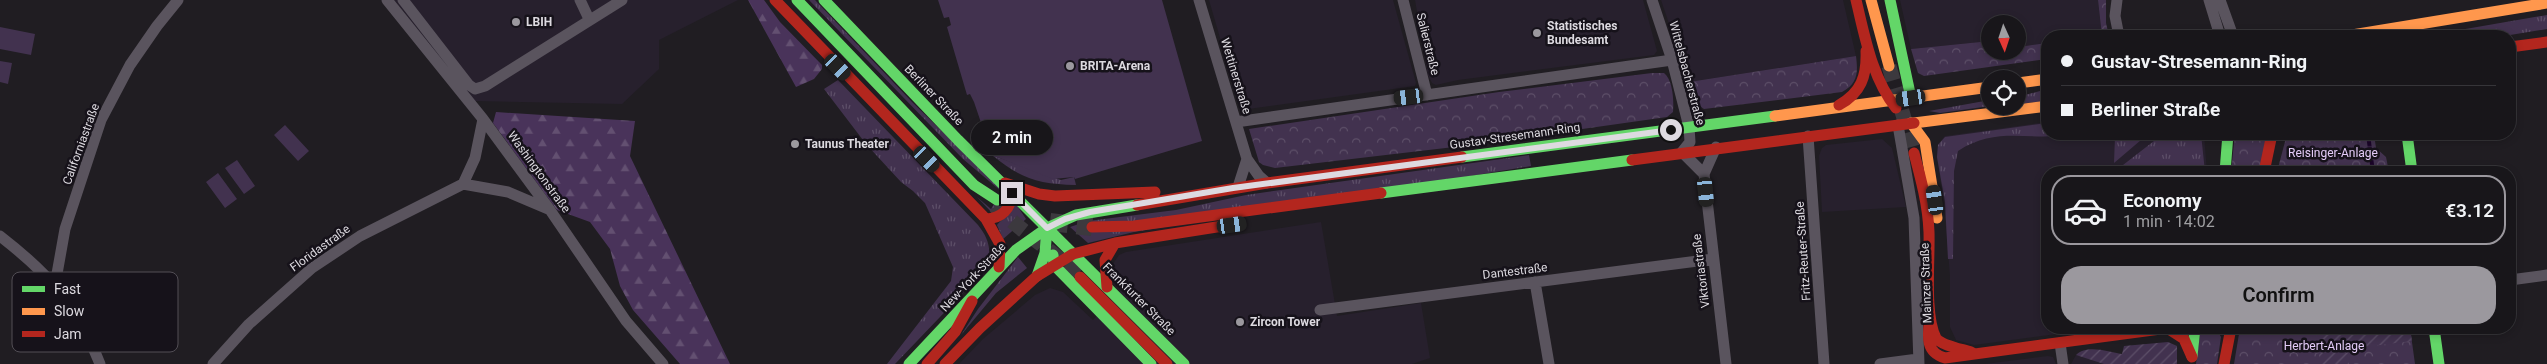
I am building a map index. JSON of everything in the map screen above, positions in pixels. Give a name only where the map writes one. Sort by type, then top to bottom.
[{"type":"main road","points":[[775,0],[986,219],[1000,244],[1000,267]]},
{"type":"main road","points":[[797,0],[974,186],[995,202]]},
{"type":"main road","name":"Berliner Straße","points":[[824,0],[996,178],[1051,232]]},
{"type":"main road","points":[[1871,0],[1889,66]]},
{"type":"main road","points":[[1890,0],[1911,98],[1904,121]]},
{"type":"main road","points":[[1857,1],[1865,36],[1889,100],[1904,121],[1925,142],[1941,119]]},
{"type":"main road","points":[[2380,30],[2547,3]]},
{"type":"main road","points":[[2400,30],[2403,26]]},
{"type":"main road","points":[[1832,108],[1854,96],[1864,83],[1867,61],[1865,36]]},
{"type":"main road","points":[[2516,46],[2547,42]]},
{"type":"main road","points":[[2026,82],[2041,80]]},
{"type":"main road","name":"Gustav-Stresemann-Ring","points":[[1051,232],[1060,221],[1090,212],[1235,187],[1981,88]]},
{"type":"main road","points":[[1092,228],[1134,226],[1808,136],[1904,121],[1941,119],[2041,107]]},
{"type":"main road","points":[[2225,166],[2228,140]]},
{"type":"main road","points":[[2265,166],[2271,140]]},
{"type":"main road","points":[[2407,140],[2411,166]]},
{"type":"main road","name":"Mainzer Straße","points":[[1925,142],[1935,200],[1939,312],[1946,344]]},
{"type":"main road","points":[[1540,147],[1535,155],[1536,161],[1543,170]]},
{"type":"main road","name":"Mainzer Straße","points":[[1914,153],[1923,188],[1929,230],[1930,316],[1936,337],[1940,342],[1946,344]]},
{"type":"main road","points":[[996,178],[1019,188],[1055,196],[1094,196],[1235,187]]},
{"type":"main road","points":[[945,364],[980,328],[1037,276],[1073,254],[1116,243],[1305,214],[1434,187]]},
{"type":"main road","points":[[986,219],[997,218],[1005,212],[1010,204],[1012,193]]},
{"type":"main road","points":[[1051,232],[1054,265],[1151,364]]},
{"type":"main road","points":[[1037,276],[1051,232]]},
{"type":"main road","name":"Frankfurter Straße","points":[[1051,232],[1184,364]]},
{"type":"main road","name":"New-York-Straße","points":[[909,364],[1016,250],[1051,232]]},
{"type":"main road","points":[[1107,287],[1105,260],[1116,243]]},
{"type":"main road","points":[[1080,277],[1167,364]]},
{"type":"main road","points":[[927,364],[955,332],[975,295]]},
{"type":"main road","points":[[1930,316],[1928,342],[1934,354],[1951,358],[2124,334]]},
{"type":"main road","points":[[2176,334],[2184,339],[2192,361]]},
{"type":"main road","points":[[2192,361],[2194,334]]},
{"type":"main road","points":[[2223,334],[2223,364]]},
{"type":"main road","points":[[2223,364],[2230,334]]},
{"type":"main road","points":[[2435,334],[2439,364]]},
{"type":"main road","points":[[1946,344],[1966,351],[1984,353]]},
{"type":"street","name":"Californiastraße","points":[[58,272],[65,228],[102,120],[130,65],[178,0]]},
{"type":"street","name":"Washingtonstraße","points":[[387,0],[483,120],[550,210],[626,321],[663,364]]},
{"type":"street","points":[[403,0],[469,85],[475,89],[485,86],[622,0]]},
{"type":"street","points":[[580,0],[589,19]]},
{"type":"street","name":"Wettinerstraße","points":[[1199,0],[1247,159],[1259,176],[1267,183]]},
{"type":"street","name":"Salierstraße","points":[[1403,0],[1427,95]]},
{"type":"street","name":"Wittelsbacherstraße","points":[[1652,0],[1672,60],[1689,127],[1690,142],[1682,152]]},
{"type":"street","points":[[2117,0],[2115,16],[2118,30]]},
{"type":"street","points":[[2209,0],[2218,30]]},
{"type":"street","points":[[2220,0],[2231,30]]},
{"type":"street","points":[[1236,122],[1672,60]]},
{"type":"street","points":[[483,120],[475,158],[463,184],[508,192],[550,210]]},
{"type":"street","name":"Mainzer Straße","points":[[1904,121],[1914,218],[1919,362]]},
{"type":"street","name":"Fritz-Reuter-Straße","points":[[1808,136],[1824,364]]},
{"type":"street","points":[[1682,152],[1704,174],[1716,147]]},
{"type":"street","points":[[1235,187],[1247,159]]},
{"type":"street","name":"Viktoriastraße","points":[[1704,174],[1726,364]]},
{"type":"street","name":"Floridastraße","points":[[213,364],[249,324],[312,268],[360,236],[463,184]]},
{"type":"street","points":[[0,236],[44,272]]},
{"type":"street","name":"Dantestraße","points":[[1320,310],[1713,259]]},
{"type":"street","points":[[2516,279],[2547,275]]},
{"type":"street","points":[[1536,282],[1549,364]]},
{"type":"street","points":[[2060,343],[2063,364]]},
{"type":"street","points":[[94,352],[100,364]]},
{"type":"street","points":[[1880,364],[1919,362]]},
{"type":"shaded area","points":[[394,0],[738,0],[659,40],[659,69],[622,104],[475,101]]},
{"type":"shaded area","points":[[1209,0],[1393,0],[1416,83],[1415,86],[1241,110]]},
{"type":"shaded area","name":"Statistisches Bundesamt","points":[[1415,0],[1643,0],[1657,51],[1654,55],[1458,80],[1436,85],[1432,83],[1428,75]]},
{"type":"shaded area","points":[[1661,0],[1843,0],[1856,56],[1689,82]]},
{"type":"shaded area","points":[[1900,0],[2098,0],[2101,30],[2041,30],[2041,44],[2026,46],[2026,15],[1981,15],[1981,42],[1911,49]]},
{"type":"shaded area","points":[[2041,123],[2041,140],[2204,140],[2207,166],[2041,166],[2041,334],[2056,334],[1974,345],[1956,340],[1950,327],[1950,276],[1944,203],[1937,158],[1938,144],[1945,136]]},
{"type":"shaded area","points":[[1882,139],[1892,148],[1906,207],[1822,212],[1819,156],[1822,148],[1826,145]]},
{"type":"shaded area","points":[[2367,140],[2371,140],[2374,166],[2370,166],[2369,157],[2365,154],[2368,150]]},
{"type":"shaded area","points":[[1321,222],[1337,316],[1421,303],[1430,358],[1412,364],[959,364],[983,339],[1035,295],[1050,288],[1063,292],[1093,320],[1123,288],[1115,278],[1113,264],[1119,255],[1126,252]]},
{"type":"shaded area","points":[[2076,355],[2094,359],[2104,364],[2071,364]]},
{"type":"shaded area","points":[[2048,356],[2053,357],[2056,364],[1985,364]]},
{"type":"green space","points":[[748,0],[764,0],[780,22],[822,65],[822,69],[814,79],[796,87]]},
{"type":"green space","points":[[809,0],[815,0],[912,102],[1005,193],[993,214],[977,197],[991,209],[1002,192],[963,159]]},
{"type":"green space","name":"BRITA-Arena","points":[[938,0],[1162,0],[1202,141],[1075,179],[1074,177],[1053,179],[992,155],[974,102],[970,94],[967,95],[947,27],[951,25],[949,17],[944,18]]},
{"type":"green space","points":[[2098,0],[2106,0],[2108,30],[2101,30]]},
{"type":"green space","points":[[2547,15],[2547,29],[2516,34],[2516,30],[2460,30]]},
{"type":"green space","points":[[0,27],[35,34],[31,55],[0,49]]},
{"type":"green space","points":[[1981,42],[1981,60],[2026,60],[2026,46],[2041,44],[2041,60],[1924,76],[1918,73],[1911,49]]},
{"type":"green space","points":[[1856,56],[1856,77],[1851,85],[1842,92],[1704,109],[1698,105],[1689,82]]},
{"type":"green space","points":[[0,61],[12,63],[8,84],[0,82]]},
{"type":"green space","points":[[1664,73],[1669,80],[1673,97],[1673,112],[1667,117],[1511,139],[1488,139],[1471,145],[1275,168],[1259,162],[1249,129],[1499,92]]},
{"type":"green space","points":[[838,80],[978,225],[988,242],[989,259],[984,271],[895,364],[887,364],[951,281],[953,267],[925,203],[901,182],[866,144],[824,89]]},
{"type":"green space","points":[[2041,91],[2041,102],[2026,103],[2026,95]]},
{"type":"green space","points":[[1981,102],[1981,107],[1940,113],[1929,111]]},
{"type":"green space","points":[[496,112],[635,121],[630,156],[730,364],[680,364],[633,310],[620,286],[610,249],[590,222],[557,210],[493,123]]},
{"type":"green space","points":[[2041,124],[2041,136],[1986,138],[1958,151],[1954,171],[1953,259],[1948,259],[1945,202],[1937,157],[1938,145],[1945,137]]},
{"type":"green space","points":[[285,125],[309,151],[298,161],[274,135]]},
{"type":"green space","points":[[2115,140],[2141,140],[2114,163]]},
{"type":"green space","points":[[2155,140],[2202,140],[2204,166],[2122,166]]},
{"type":"green space","points":[[2234,140],[2268,140],[2261,166],[2232,166]]},
{"type":"green space","name":"Reisinger-Anlage","points":[[2285,140],[2375,140],[2376,148],[2386,157],[2388,166],[2279,166]]},
{"type":"green space","points":[[992,155],[1061,180],[1074,177],[1076,185],[1031,179],[1012,170]]},
{"type":"green space","points":[[1529,155],[1531,166],[1134,232],[1088,243],[1070,227],[1088,221],[1176,210],[1246,195]]},
{"type":"green space","points":[[237,160],[255,186],[244,194],[225,168]]},
{"type":"green space","points":[[218,173],[237,199],[225,208],[206,182]]},
{"type":"green space","points":[[1016,204],[1026,219],[1003,239],[997,225]]},
{"type":"green space","points":[[1018,257],[1027,268],[996,293],[961,335],[978,309]]},
{"type":"green space","points":[[2200,334],[2219,334],[2221,337],[2217,364],[2196,364]]},
{"type":"green space","name":"Herbert-Anlage","points":[[2239,334],[2411,334],[2415,364],[2234,364]]},
{"type":"green space","points":[[2316,334],[2411,334],[2412,341],[2348,349],[2349,364],[2320,364]]},
{"type":"green space","points":[[2168,342],[2177,346],[2177,364],[2104,364],[2076,355],[2092,349],[2122,354],[2124,346]]},
{"type":"tunnel","points":[[1889,66],[1914,153]]},
{"type":"tunnel","points":[[995,206],[1080,277]]},
{"type":"tunnel","points":[[1050,222],[1092,227]]},
{"type":"traffic: fast","points":[[797,0],[974,185],[997,200]]},
{"type":"traffic: fast","points":[[824,0],[958,140],[1047,228]]},
{"type":"traffic: fast","points":[[1890,0],[1911,98]]},
{"type":"traffic: fast","points":[[1462,157],[1775,116]]},
{"type":"traffic: fast","points":[[2225,166],[2228,140]]},
{"type":"traffic: fast","points":[[2408,140],[2411,166]]},
{"type":"traffic: fast","points":[[1381,193],[1632,160]]},
{"type":"traffic: fast","points":[[909,364],[1016,250],[1047,228],[1076,215],[1137,205]]},
{"type":"traffic: fast","points":[[1047,228],[1184,364]]},
{"type":"traffic: fast","points":[[1037,276],[1045,253],[1047,228]]},
{"type":"traffic: fast","points":[[1053,255],[1054,265],[1151,364]]},
{"type":"traffic: fast","points":[[2192,356],[2194,334]]},
{"type":"traffic: fast","points":[[2435,334],[2439,364]]},
{"type":"traffic: slow","points":[[1871,0],[1889,66]]},
{"type":"traffic: slow","points":[[2383,30],[2547,3]]},
{"type":"traffic: slow","points":[[2026,82],[2041,80]]},
{"type":"traffic: slow","points":[[1775,116],[1981,88]]},
{"type":"traffic: slow","points":[[1914,123],[2041,107]]},
{"type":"traffic: slow","points":[[1911,123],[1925,142],[1937,218]]},
{"type":"traffic: jam","points":[[775,0],[986,219],[1000,244],[999,267]]},
{"type":"traffic: jam","points":[[1856,0],[1870,57],[1881,84],[1896,108]]},
{"type":"traffic: jam","points":[[2516,46],[2547,42]]},
{"type":"traffic: jam","points":[[1839,105],[1853,95],[1861,83],[1864,76],[1866,51]]},
{"type":"traffic: jam","points":[[1632,160],[1914,123]]},
{"type":"traffic: jam","points":[[2265,166],[2271,140]]},
{"type":"traffic: jam","points":[[1914,153],[1927,212],[1929,243],[1928,286],[1932,328],[1939,341],[1971,352]]},
{"type":"traffic: jam","points":[[1137,205],[1267,183],[1462,157]]},
{"type":"traffic: jam","points":[[1005,183],[1039,194],[1055,196],[1155,192]]},
{"type":"traffic: jam","points":[[986,219],[997,217],[1005,212],[1010,204],[1012,193]]},
{"type":"traffic: jam","points":[[1092,227],[1134,226],[1381,193]]},
{"type":"traffic: jam","points":[[945,364],[980,328],[1037,276],[1073,254],[1115,243],[1223,226]]},
{"type":"traffic: jam","points":[[1107,287],[1105,260],[1115,243]]},
{"type":"traffic: jam","points":[[1080,277],[1167,364]]},
{"type":"traffic: jam","points":[[927,364],[955,332],[972,301]]},
{"type":"traffic: jam","points":[[1930,316],[1928,336],[1930,347],[1938,355],[1945,358],[2123,334]]},
{"type":"traffic: jam","points":[[2176,334],[2184,339],[2192,357]]},
{"type":"traffic: jam","points":[[2224,364],[2230,334]]},
{"type":"place","name":"LBIH","points":[[516,22]]},
{"type":"place","name":"Statistisches Bundesamt","points":[[1537,33]]},
{"type":"place","name":"BRITA-Arena","points":[[1070,66]]},
{"type":"place","name":"Taunus Theater","points":[[795,144]]},
{"type":"place","name":"Zircon Tower","points":[[1240,322]]},
{"type":"route","points":[[1012,193],[1047,228],[1076,215],[1233,188],[1671,130]]}]
